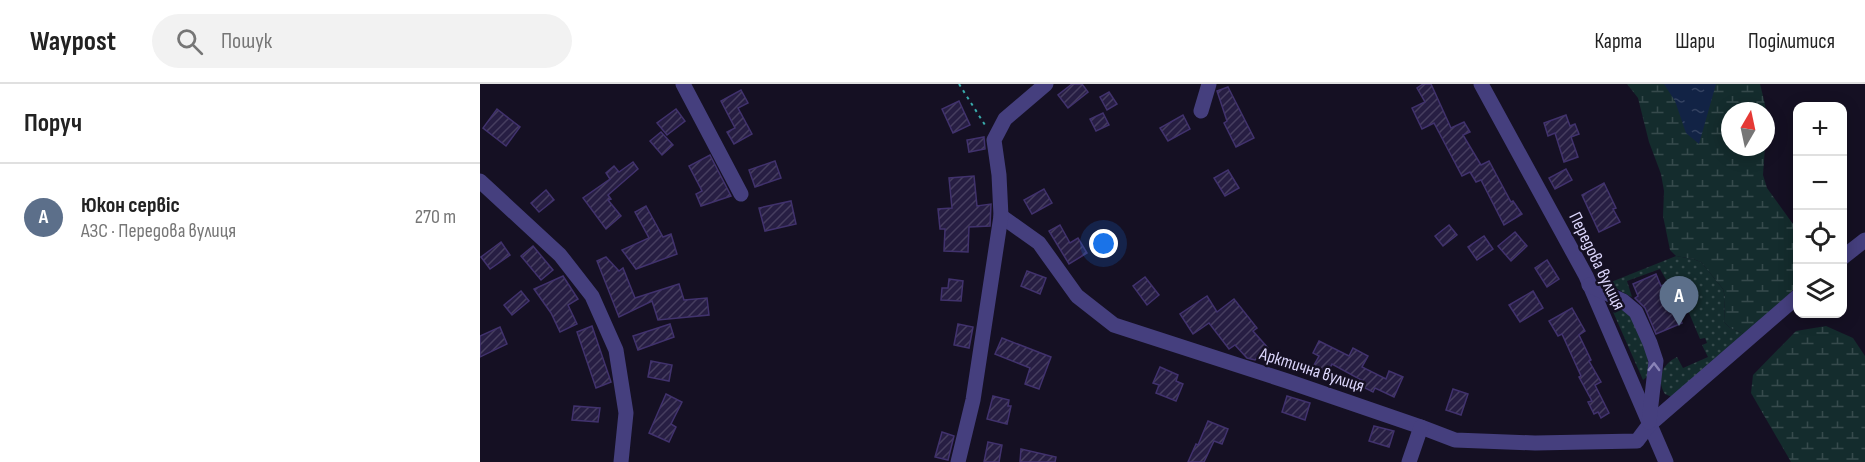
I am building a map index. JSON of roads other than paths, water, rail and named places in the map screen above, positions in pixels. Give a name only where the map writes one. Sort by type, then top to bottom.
[{"type":"street","points":[[682,84],[741,194]]},
{"type":"street","points":[[958,462],[973,400],[1001,216],[994,140],[1005,119],[1046,84]]},
{"type":"street","points":[[1201,111],[1209,84]]},
{"type":"street","name":"Передова вулиця","points":[[1481,84],[1589,285],[1666,462]]},
{"type":"street","points":[[480,181],[560,255],[592,296],[616,350],[626,413],[621,462]]},
{"type":"street","name":"Арктична вулиця","points":[[1001,216],[1038,243],[1077,296],[1114,325],[1422,427],[1455,441],[1535,443],[1637,441],[1649,424]]},
{"type":"street","points":[[1847,254],[1865,240]]},
{"type":"street","points":[[1589,285],[1623,301],[1636,312],[1650,343],[1656,361],[1649,424]]},
{"type":"street","points":[[1649,424],[1793,299]]},
{"type":"street","points":[[1409,462],[1422,427]]},
{"type":"water","points":[[1664,84],[1716,84],[1699,144],[1686,133],[1675,101]]},
{"type":"place","name":"Юкон сервіс","points":[[1679,326]]}]
